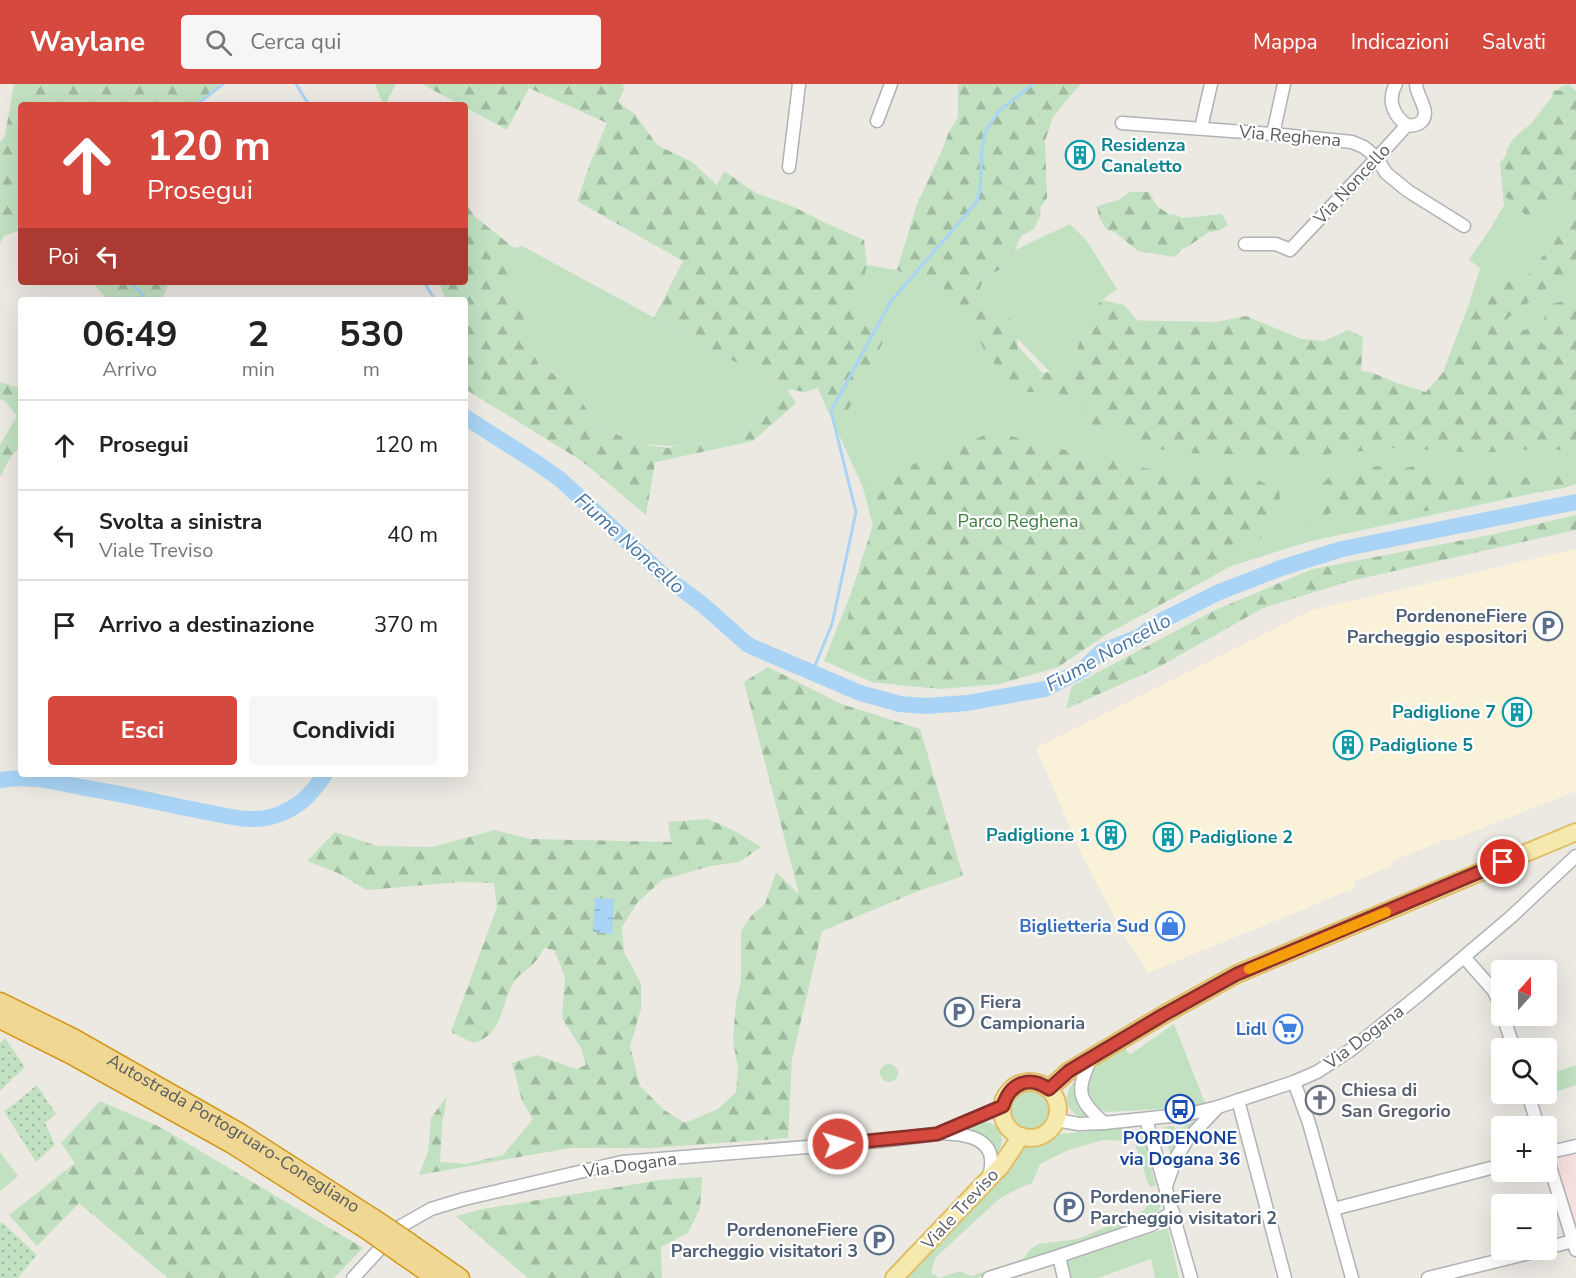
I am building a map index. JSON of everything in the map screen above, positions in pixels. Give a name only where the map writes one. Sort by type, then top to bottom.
[{"type":"highway","name":"Autostrada Portogruaro-Conegliano","points":[[0,1002],[232,1144],[460,1278]]},
{"type":"highway","name":"Autostrada Portogruaro-Conegliano","points":[[0,1019],[71,1046]]},
{"type":"highway","name":"Autostrada Portogruaro-Conegliano","points":[[406,1248],[435,1278]]},
{"type":"main road","points":[[1049,1089],[1069,1071],[1237,974],[1570,835]]},
{"type":"main road","points":[[1025,1082],[1042,1084],[1049,1089],[1058,1104],[1056,1120],[1052,1128],[1038,1137],[1021,1136],[1012,1131],[1003,1115],[1005,1098],[1010,1091],[1025,1082]]},
{"type":"main road","name":"Viale Treviso","points":[[894,1278],[1001,1166],[1021,1136]]},
{"type":"street","points":[[789,167],[799,84]]},
{"type":"street","points":[[877,121],[891,84]]},
{"type":"street","points":[[1201,128],[1210,84]]},
{"type":"street","points":[[1273,134],[1284,84]]},
{"type":"street","points":[[1396,84],[1392,94],[1392,107],[1400,121],[1407,125]]},
{"type":"street","name":"Via Noncello","points":[[1245,244],[1276,244],[1290,250],[1407,125],[1422,122],[1425,110],[1416,84]]},
{"type":"street","name":"Via Reghena","points":[[1122,123],[1352,142],[1364,147],[1377,158],[1386,173],[1408,190],[1464,226]]},
{"type":"street","name":"Via Dogana","points":[[1056,1120],[1078,1124],[1104,1124],[1189,1114],[1218,1107],[1317,1072],[1352,1049],[1464,957],[1576,856]]},
{"type":"street","points":[[1464,957],[1491,988]]},
{"type":"street","points":[[1091,1059],[1082,1082],[1082,1099],[1091,1112],[1104,1124]]},
{"type":"street","points":[[1294,1082],[1309,1123],[1352,1278]]},
{"type":"street","points":[[1238,1100],[1285,1278]]},
{"type":"street","name":"Via Dogana","points":[[939,1133],[1003,1106]]},
{"type":"street","points":[[1166,1186],[1176,1158],[1187,1140],[1218,1107]]},
{"type":"street","points":[[1146,1119],[1191,1278]]},
{"type":"street","name":"Via Dogana","points":[[352,1278],[401,1226],[431,1209],[464,1199],[622,1162],[880,1141],[939,1133],[960,1134],[977,1139],[988,1149],[992,1159],[989,1178]]},
{"type":"street","points":[[1557,1151],[1576,1146]]},
{"type":"street","points":[[1334,1209],[1491,1168]]},
{"type":"street","points":[[1555,1182],[1575,1246],[1557,1247]]},
{"type":"street","points":[[989,1278],[1151,1225],[1173,1212]]},
{"type":"street","points":[[1059,1256],[1064,1278]]},
{"type":"street","points":[[1428,1278],[1501,1260]]},
{"type":"shaded area","points":[[1576,549],[1576,791],[1393,861],[1393,865],[1353,882],[1355,888],[1148,973],[1123,933],[1082,855],[1036,748],[1312,610]]},
{"type":"shaded area","points":[[1576,1152],[1576,1235],[1557,1170],[1557,1158]]},
{"type":"green space","points":[[14,84],[220,84],[199,102],[18,102],[18,231],[4,236],[0,244],[0,143],[5,136]]},
{"type":"green space","points":[[375,84],[396,84],[387,102],[382,102]]},
{"type":"green space","points":[[422,84],[623,84],[624,90],[618,102],[635,114],[657,145],[692,162],[717,185],[724,171],[756,193],[794,207],[864,240],[867,265],[858,301],[886,336],[846,414],[817,388],[805,392],[787,389],[796,403],[753,441],[655,462],[646,515],[582,461],[468,391],[468,297],[444,297],[440,285],[468,285],[468,207],[474,216],[514,248],[509,264],[509,295],[532,327],[530,347],[539,365],[570,384],[597,425],[641,444],[668,448],[684,443],[716,444],[771,412],[786,389],[654,318],[683,261],[577,201],[607,123],[529,88],[507,130],[468,109],[468,102],[455,102]]},
{"type":"green space","points":[[958,84],[1082,84],[1053,117],[1045,141],[1047,198],[1040,208],[1041,214],[1034,229],[1021,236],[1002,269],[984,276],[979,291],[988,303],[1007,315],[1017,327],[1018,367],[1027,374],[1065,371],[1077,349],[1091,312],[1102,300],[1124,305],[1137,320],[1156,325],[1203,327],[1246,316],[1301,339],[1324,341],[1348,330],[1363,337],[1361,371],[1426,392],[1460,353],[1470,317],[1484,290],[1493,281],[1507,282],[1521,279],[1530,273],[1554,244],[1576,188],[1576,279],[1561,281],[1547,288],[1508,318],[1504,324],[1508,340],[1520,331],[1535,327],[1544,345],[1552,343],[1544,320],[1547,305],[1576,298],[1576,442],[1573,448],[1481,454],[1388,448],[1335,452],[1317,458],[1302,459],[1261,455],[1183,453],[1154,448],[1108,428],[1097,429],[1086,423],[1085,411],[1079,395],[1021,392],[1011,387],[983,348],[970,315],[955,305],[941,284],[925,283],[897,270],[917,204],[958,117]]},
{"type":"green space","name":"Parco Reghena","points":[[1569,84],[1576,91],[1576,484],[1311,541],[1231,566],[1105,635],[1058,667],[999,684],[940,689],[872,682],[824,661],[853,588],[873,525],[866,494],[817,387],[867,265],[897,270],[925,283],[961,285],[1050,381],[1064,371],[1050,372],[1017,338],[1017,327],[988,303],[978,291],[984,276],[1002,269],[1015,250],[1070,224],[1086,240],[1117,289],[1102,300],[1066,370],[1106,320],[1226,322],[1309,341],[1356,368],[1413,396],[1437,388],[1469,304],[1480,268],[1469,260],[1504,205],[1500,163],[1560,87]]},
{"type":"green space","points":[[1553,90],[1576,94],[1576,175],[1552,212],[1542,207],[1529,218],[1506,197],[1506,152],[1521,132],[1549,113]]},
{"type":"green space","points":[[1130,192],[1149,192],[1157,206],[1170,215],[1183,218],[1222,214],[1228,225],[1220,230],[1207,233],[1174,257],[1138,251],[1116,233],[1106,229],[1099,217],[1097,206],[1119,200]]},
{"type":"green space","points":[[522,246],[786,389],[771,412],[716,444],[684,443],[672,446],[641,444],[597,425],[570,384],[539,365],[530,347],[532,327],[509,295],[509,264],[514,248]]},
{"type":"green space","points":[[96,285],[168,285],[163,297],[105,297]]},
{"type":"green space","points":[[0,382],[18,387],[18,449],[0,477],[0,445],[17,416],[5,401],[0,399]]},
{"type":"green space","points":[[993,431],[1166,473],[1251,477],[1279,490],[1281,510],[1259,540],[1234,552],[1213,576],[1105,635],[1058,667],[999,684],[931,688],[872,682],[841,659],[853,588],[873,525],[863,488],[893,469],[935,458]]},
{"type":"green space","points":[[1418,465],[1444,472],[1509,471],[1538,482],[1576,470],[1576,484],[1564,488],[1359,522],[1344,507],[1308,523],[1300,519],[1308,512],[1317,497],[1319,488],[1328,478],[1377,466],[1398,470]]},
{"type":"green space","points":[[1576,515],[1576,530],[1350,581],[1263,608],[1157,668],[1066,709],[1072,686],[1215,610],[1313,569],[1495,534]]},
{"type":"green space","points":[[768,667],[841,704],[920,729],[963,876],[921,890],[822,931],[792,1059],[788,1138],[651,1148],[570,1148],[419,1175],[428,1152],[431,1118],[447,1096],[442,1125],[440,1162],[466,1164],[503,1155],[533,1119],[522,1101],[512,1063],[537,1055],[576,1069],[586,1065],[581,1048],[562,1018],[565,977],[554,950],[544,948],[530,967],[516,979],[497,1025],[484,1039],[473,1043],[451,1032],[497,907],[494,883],[460,882],[367,890],[338,873],[307,861],[335,832],[377,846],[432,847],[495,830],[530,839],[671,842],[668,822],[708,819],[733,830],[761,847],[739,862],[710,866],[662,880],[637,903],[622,927],[624,952],[641,984],[641,1009],[630,1046],[640,1086],[664,1110],[685,1123],[718,1109],[736,1092],[738,1069],[733,1040],[736,1002],[741,980],[741,931],[752,915],[765,904],[776,872],[799,894],[744,682]]},
{"type":"green space","points":[[1174,1024],[1205,1103],[1193,1107],[1108,1112],[1092,1105],[1086,1093],[1086,1086],[1091,1073],[1097,1066],[1125,1048],[1131,1054]]},
{"type":"green space","points":[[5,1038],[25,1067],[0,1091],[0,1043]]},
{"type":"green space","points":[[889,1064],[895,1067],[898,1073],[895,1079],[889,1082],[883,1079],[880,1073],[883,1067]]},
{"type":"green space","points":[[1576,1065],[1576,1085],[1557,1092],[1557,1072]]},
{"type":"green space","points":[[1076,1080],[1078,1081],[1078,1100],[1087,1118],[1074,1113],[1068,1103],[1068,1091]]},
{"type":"green space","points":[[37,1085],[56,1114],[45,1123],[55,1145],[36,1162],[4,1111]]},
{"type":"green space","points":[[1031,1091],[1044,1097],[1050,1110],[1044,1123],[1031,1129],[1018,1123],[1012,1110],[1018,1097]]},
{"type":"green space","points":[[100,1101],[160,1127],[363,1248],[334,1278],[168,1278],[79,1203],[37,1246],[9,1215],[75,1163],[61,1143]]},
{"type":"green space","points":[[1200,1120],[1172,1159],[1162,1127],[1184,1127],[1186,1124]]},
{"type":"green space","points":[[985,1122],[996,1126],[1001,1135],[1001,1145],[996,1156],[984,1137],[967,1129]]},
{"type":"green space","points":[[1121,1128],[1132,1129],[1143,1136],[1156,1185],[1150,1187],[1148,1183],[1134,1141],[1103,1140],[1068,1150],[1040,1164],[1032,1183],[999,1199],[935,1258],[931,1273],[939,1278],[906,1278],[1026,1147],[1045,1143],[1060,1134]]},
{"type":"green space","points":[[0,1152],[18,1176],[0,1191]]},
{"type":"green space","points":[[702,1177],[700,1208],[688,1233],[661,1247],[662,1278],[528,1278],[456,1216],[483,1209],[661,1180]]},
{"type":"green space","points":[[1159,1193],[1162,1203],[1152,1218],[1126,1230],[976,1278],[939,1278],[960,1271],[971,1276],[1023,1259],[1038,1244],[1078,1239],[1143,1211],[1151,1202],[1152,1196]]},
{"type":"green space","points":[[2,1222],[37,1255],[18,1278],[0,1278],[0,1224]]},
{"type":"green space","points":[[1168,1228],[1179,1278],[1155,1278],[1151,1259],[1098,1278],[1071,1278],[1066,1259]]},
{"type":"water","points":[[595,898],[614,899],[612,934],[593,932]]},
{"type":"waterway","points":[[200,102],[223,84]]},
{"type":"waterway","points":[[296,84],[307,102]]},
{"type":"waterway","points":[[812,673],[832,624],[856,512],[831,411],[891,301],[976,203],[980,191],[985,132],[999,111],[1033,84]]},
{"type":"waterway","points":[[132,285],[141,292],[143,297]]},
{"type":"waterway","points":[[426,285],[433,297]]},
{"type":"waterway","name":"Fiume Noncello","points":[[468,419],[561,480],[663,575],[703,605],[748,645],[860,693],[900,704],[926,706],[967,703],[1045,689],[1082,670],[1101,652],[1139,637],[1159,622],[1217,593],[1281,568],[1342,549],[1576,502]]},
{"type":"waterway","name":"Fiume Noncello","points":[[0,780],[31,778],[223,815],[258,819],[283,813],[297,805],[323,777]]},
{"type":"slow traffic","points":[[1249,969],[1386,912]]},
{"type":"place","name":"Residenza Canaletto","points":[[1080,155]]},
{"type":"place","name":"PordenoneFiere Parcheggio espositori","points":[[1548,626]]},
{"type":"place","name":"Padiglione 7","points":[[1517,712]]},
{"type":"place","name":"Padiglione 5","points":[[1348,745]]},
{"type":"place","name":"Padiglione 1","points":[[1111,835]]},
{"type":"place","name":"Padiglione 2","points":[[1168,837]]},
{"type":"place","name":"Biglietteria Sud","points":[[1170,926]]},
{"type":"place","name":"Fiera Campionaria","points":[[959,1012]]},
{"type":"place","name":"Lidl","points":[[1288,1029]]},
{"type":"place","name":"Chiesa di San Gregorio","points":[[1320,1100]]},
{"type":"place","name":"PORDENONE via Dogana 36","points":[[1180,1109]]},
{"type":"place","name":"PordenoneFiere Parcheggio visitatori 2","points":[[1069,1207]]},
{"type":"place","name":"PordenoneFiere Parcheggio visitatori 3","points":[[879,1240]]},
{"type":"route","points":[[838,1144],[937,1134],[1003,1106],[1005,1098],[1017,1085],[1033,1082],[1049,1089],[1069,1071],[1237,974],[1503,862]]}]
